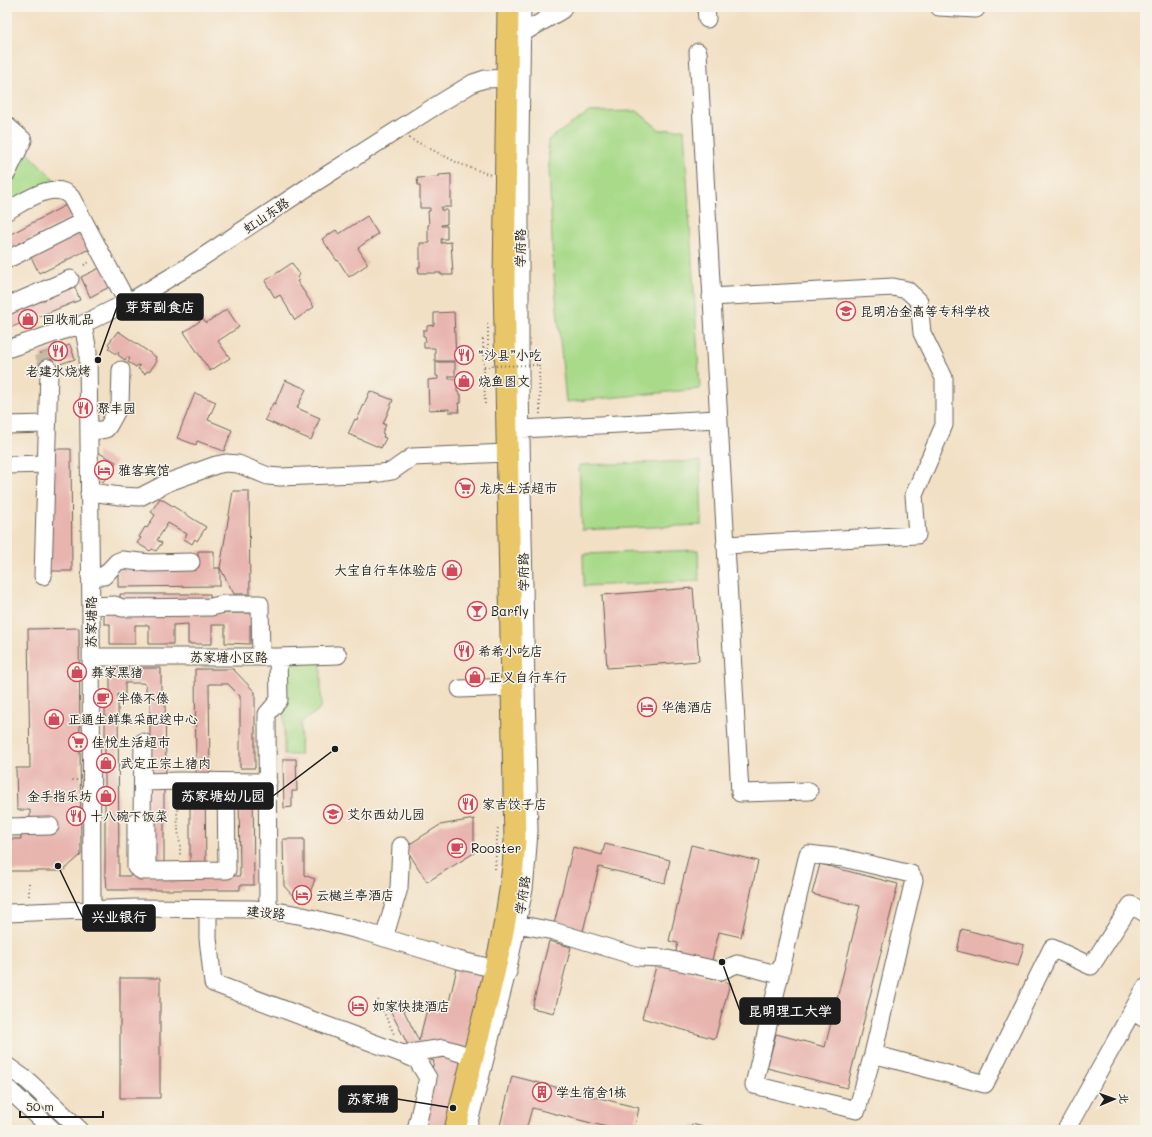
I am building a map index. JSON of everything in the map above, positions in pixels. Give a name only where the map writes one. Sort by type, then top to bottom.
[{"type":"main road","name":"学府路","points":[[455,1130],[473,1057],[505,977],[507,912],[515,842],[504,280],[506,181],[514,78],[508,7]]},
{"type":"street","name":"学府路","points":[[467,1130],[517,924],[524,890],[528,858],[521,429],[520,255],[514,78],[521,34],[522,7]]},
{"type":"street","points":[[521,34],[562,10],[563,7]]},
{"type":"street","points":[[939,7],[976,10]]},
{"type":"street","points":[[698,52],[740,793],[809,792]]},
{"type":"street","name":"虹山东路","points":[[8,346],[43,353],[83,324],[128,302],[186,268],[305,189],[473,83],[485,79],[514,78]]},
{"type":"street","points":[[7,126],[23,140],[7,173]]},
{"type":"street","points":[[7,211],[40,193],[51,191],[68,194],[84,220],[128,302]]},
{"type":"street","points":[[7,258],[8,259],[84,220]]},
{"type":"street","points":[[7,306],[70,279]]},
{"type":"street","points":[[711,297],[893,287],[907,290],[919,301],[922,333],[944,378],[944,425],[914,495],[916,535],[725,545]]},
{"type":"street","name":"苏家塘路","points":[[83,324],[88,352],[92,915]]},
{"type":"street","points":[[42,576],[49,372],[43,353]]},
{"type":"street","points":[[89,431],[106,429],[117,412],[120,405],[121,370]]},
{"type":"street","points":[[521,429],[718,419]]},
{"type":"street","points":[[7,425],[47,424]]},
{"type":"street","points":[[89,494],[98,493],[140,497],[169,482],[216,465],[226,463],[238,464],[268,476],[280,478],[381,473],[392,471],[412,457],[508,453]]},
{"type":"street","points":[[7,465],[46,464]]},
{"type":"street","points":[[90,578],[104,576],[117,562],[122,560],[150,563],[192,562]]},
{"type":"street","points":[[91,606],[115,606],[122,608],[211,607],[217,603],[260,604],[261,657]]},
{"type":"street","points":[[278,657],[338,655]]},
{"type":"street","name":"苏家塘小区路","points":[[91,657],[278,657],[279,700],[267,714],[268,910]]},
{"type":"street","points":[[460,689],[512,687]]},
{"type":"street","points":[[143,742],[142,820],[136,820],[136,867],[142,871],[226,870],[226,782]]},
{"type":"street","points":[[143,782],[268,782]]},
{"type":"street","points":[[7,827],[50,826]]},
{"type":"street","points":[[384,938],[399,888],[400,846]]},
{"type":"street","points":[[808,854],[842,858],[911,874],[914,880],[873,1054],[857,1110],[754,1085],[808,854]]},
{"type":"street","points":[[873,1054],[985,1084],[1052,948],[1091,966],[1131,905],[1145,913]]},
{"type":"street","name":"建设路","points":[[7,914],[208,914],[253,909],[268,910],[299,915],[384,938],[458,960],[505,977]]},
{"type":"street","points":[[208,914],[208,938],[214,983],[417,1060],[428,1078],[416,1130]]},
{"type":"street","name":"建设路","points":[[208,914],[299,926],[359,942],[455,971],[505,977]]},
{"type":"street","name":"建设路","points":[[7,924],[92,915]]},
{"type":"street","points":[[517,924],[552,931],[638,956],[663,958],[721,971],[737,964],[780,975]]},
{"type":"street","points":[[1066,1130],[1138,1015],[1145,988]]},
{"type":"street","points":[[403,1054],[444,1048],[473,1057]]},
{"type":"street","points":[[7,1066],[28,1081],[80,1130]]},
{"type":"street","points":[[7,1088],[53,1130]]},
{"type":"path","points":[[396,131],[460,164],[506,181]]},
{"type":"path","points":[[483,339],[485,404]]},
{"type":"path","points":[[484,366],[539,365],[540,416]]},
{"type":"path","points":[[180,781],[180,804],[176,811],[180,844],[180,870]]},
{"type":"path","points":[[29,883],[29,898]]},
{"type":"path","points":[[378,1000],[403,1054]]},
{"type":"green space","points":[[637,111],[660,130],[684,129],[700,389],[566,402],[553,266],[548,140],[589,112]]},
{"type":"green space","points":[[23,148],[60,185],[7,203],[7,183]]},
{"type":"green space","points":[[700,461],[702,525],[582,530],[579,465]]},
{"type":"green space","points":[[698,550],[699,581],[584,586],[583,554]]},
{"type":"green space","points":[[321,662],[321,708],[301,723],[300,755],[284,755],[284,663]]},
{"type":"building","points":[[7,135],[15,138],[7,157]]},
{"type":"building","points":[[451,174],[451,207],[441,207],[441,210],[447,210],[447,224],[441,226],[447,226],[447,239],[441,239],[441,243],[451,242],[453,275],[441,275],[441,273],[419,273],[420,243],[430,243],[430,240],[428,240],[428,211],[430,211],[430,208],[420,208],[420,186],[418,186],[417,178],[439,177],[439,175]]},
{"type":"building","points":[[70,203],[76,215],[7,251],[7,236]]},
{"type":"building","points":[[367,216],[378,234],[358,248],[368,264],[349,277],[322,239],[336,230],[339,234]]},
{"type":"building","points":[[84,230],[93,248],[39,273],[31,257]]},
{"type":"building","points":[[292,263],[300,275],[297,277],[299,280],[297,281],[314,307],[295,320],[280,295],[275,298],[265,281]]},
{"type":"building","points":[[106,265],[115,284],[90,297],[81,277]]},
{"type":"building","points":[[74,285],[80,300],[7,329],[7,310]]},
{"type":"building","points":[[227,309],[239,327],[218,341],[230,358],[210,371],[184,332],[203,319],[206,323]]},
{"type":"building","points":[[454,312],[456,361],[435,361],[435,348],[424,348],[424,342],[426,342],[425,336],[423,336],[423,330],[427,330],[427,326],[434,325],[434,313]]},
{"type":"building","points":[[118,331],[156,357],[155,360],[157,361],[149,372],[147,371],[145,374],[138,369],[140,366],[138,365],[136,367],[128,362],[130,359],[127,357],[125,360],[118,355],[119,353],[117,352],[116,354],[108,348],[110,346],[108,344]]},
{"type":"building","points":[[70,345],[75,359],[45,369],[40,354]]},
{"type":"building","points":[[436,362],[455,362],[455,376],[449,376],[449,379],[457,379],[457,392],[459,392],[459,395],[461,394],[461,403],[458,403],[459,412],[449,412],[449,409],[429,410],[428,380],[438,379],[438,376],[436,376]]},
{"type":"building","points":[[285,380],[306,389],[297,408],[320,418],[311,440],[265,420],[273,403],[275,404]]},
{"type":"building","points":[[370,391],[393,400],[383,424],[386,425],[382,433],[384,434],[383,437],[386,438],[381,448],[348,434],[355,419],[357,420]]},
{"type":"building","points":[[195,393],[216,402],[208,420],[232,430],[224,451],[197,441],[196,445],[177,438]]},
{"type":"building","points":[[51,449],[71,449],[72,571],[50,571]]},
{"type":"building","name":"雅客宾馆","points":[[97,452],[116,462],[103,482],[98,479]]},
{"type":"building","points":[[233,491],[249,491],[250,594],[234,594],[220,568]]},
{"type":"building","points":[[160,498],[206,527],[197,541],[195,539],[192,544],[184,539],[187,534],[168,523],[157,540],[162,543],[156,551],[152,549],[150,551],[137,543],[141,538],[139,537],[145,527],[147,528],[155,515],[151,512]]},
{"type":"building","points":[[198,551],[214,551],[214,568],[220,568],[220,586],[118,587],[118,569],[198,568]]},
{"type":"building","points":[[693,588],[699,661],[607,668],[602,595]]},
{"type":"building","points":[[120,594],[210,594],[211,605],[120,605]]},
{"type":"building","points":[[104,613],[257,613],[257,625],[250,625],[250,644],[225,643],[225,625],[212,625],[212,644],[188,644],[188,624],[173,625],[173,644],[149,644],[149,625],[135,625],[135,644],[110,644],[110,624],[104,624]]},
{"type":"building","name":"正通生鲜集采配送中心","points":[[79,628],[81,855],[63,871],[7,871],[7,839],[21,839],[20,818],[30,818],[30,810],[17,810],[16,768],[30,768],[28,629]]},
{"type":"building","points":[[110,668],[161,668],[161,694],[165,694],[166,775],[150,775],[150,694],[146,694],[146,686],[143,683],[125,683],[125,694],[118,694],[119,876],[240,876],[239,786],[253,786],[254,885],[240,885],[240,890],[107,890],[105,876],[105,694],[110,694]]},
{"type":"building","points":[[195,669],[233,669],[255,692],[255,768],[240,768],[240,696],[228,684],[209,684],[210,773],[196,773]]},
{"type":"building","points":[[283,759],[296,759],[297,791],[292,791],[292,807],[284,808]]},
{"type":"building","points":[[148,787],[164,787],[164,867],[148,867]]},
{"type":"building","points":[[190,787],[205,787],[206,867],[190,867]]},
{"type":"building","points":[[474,819],[474,853],[427,882],[405,847],[440,825]]},
{"type":"building","points":[[283,839],[304,839],[304,875],[315,879],[307,901],[293,896],[284,886]]},
{"type":"building","points":[[605,844],[670,860],[665,883],[599,867],[582,935],[553,928],[573,847],[602,855]]},
{"type":"building","points":[[691,845],[758,861],[741,937],[719,932],[711,964],[675,955],[678,943],[669,941]]},
{"type":"building","points":[[820,864],[898,884],[847,1088],[767,1068],[776,1034],[825,1047],[860,906],[812,894]]},
{"type":"building","points":[[962,929],[1024,945],[1018,966],[957,951]]},
{"type":"building","points":[[549,941],[571,947],[554,1013],[532,1008]]},
{"type":"building","points":[[459,960],[507,970],[467,1130],[418,1130],[434,1061],[413,1055],[388,1006],[399,1001],[419,1041],[429,1001],[448,1006]]},
{"type":"building","points":[[657,963],[730,983],[715,1039],[642,1018]]},
{"type":"building","points":[[120,978],[160,978],[160,1098],[120,1098]]},
{"type":"building","name":"学生宿舍1栋","points":[[512,1076],[639,1108],[634,1130],[619,1130],[532,1108],[526,1130],[499,1130]]},
{"type":"building","points":[[692,1124],[714,1130],[691,1130]]},
{"type":"tunnel","points":[[43,353],[48,368]]},
{"type":"place","name":"昆明冶金高等专科学校","points":[[846,311]]},
{"type":"place","name":"回收礼品","points":[[28,319]]},
{"type":"place","name":"老建水烧烤","points":[[58,351]]},
{"type":"place","name":"“沙县”小吃","points":[[464,355]]},
{"type":"place","name":"芽芽副食店","points":[[98,360]]},
{"type":"place","name":"烧鱼图文","points":[[464,381]]},
{"type":"place","name":"聚丰园","points":[[83,408]]},
{"type":"place","name":"雅客宾馆","points":[[104,470]]},
{"type":"place","name":"龙庆生活超市","points":[[465,488]]},
{"type":"place","name":"大宝自行车体验店","points":[[452,570]]},
{"type":"place","name":"Barfly","points":[[477,611]]},
{"type":"place","name":"希希小吃店","points":[[464,651]]},
{"type":"place","name":"彝家黑猪","points":[[77,672]]},
{"type":"place","name":"正义自行车行","points":[[475,677]]},
{"type":"place","name":"半傣不傣","points":[[103,698]]},
{"type":"place","name":"华德酒店","points":[[647,707]]},
{"type":"place","name":"正通生鲜集采配送中心","points":[[54,719]]},
{"type":"place","name":"佳悦生活超市","points":[[78,742]]},
{"type":"place","name":"苏家塘幼儿园","points":[[335,749]]},
{"type":"place","name":"武定正宗土猪肉","points":[[106,763]]},
{"type":"place","name":"金手指乐坊","points":[[106,796]]},
{"type":"place","name":"家吉饺子店","points":[[468,804]]},
{"type":"place","name":"艾尔西幼儿园","points":[[333,814]]},
{"type":"place","name":"十八碗下饭菜","points":[[76,816]]},
{"type":"place","name":"Rooster","points":[[457,848]]},
{"type":"place","name":"兴业银行","points":[[58,866]]},
{"type":"place","name":"云樾兰亭酒店","points":[[302,895]]},
{"type":"place","name":"昆明理工大学","points":[[722,962]]},
{"type":"place","name":"如家快捷酒店","points":[[358,1006]]},
{"type":"place","name":"学生宿舍1栋","points":[[542,1092]]},
{"type":"place","name":"苏家塘","points":[[453,1108]]}]
